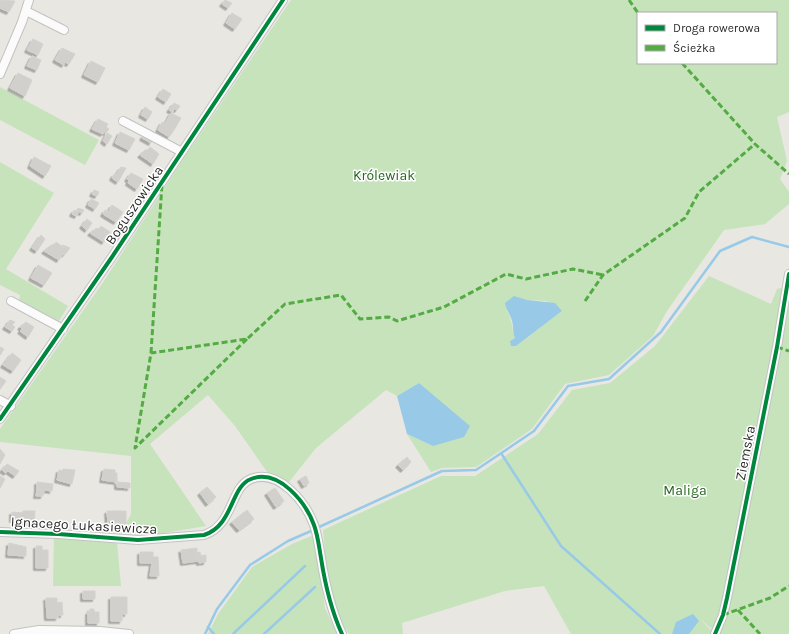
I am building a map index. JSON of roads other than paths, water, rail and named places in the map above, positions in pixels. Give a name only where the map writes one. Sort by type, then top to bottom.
[{"type":"street","points":[[0,74],[26,11],[29,0]]},
{"type":"street","name":"Boguszowicka","points":[[0,420],[63,330],[283,0]]},
{"type":"street","points":[[26,11],[64,30]]},
{"type":"street","points":[[123,122],[182,152]]},
{"type":"street","name":"Ziemska","points":[[714,634],[723,615],[727,598],[777,347],[789,274]]},
{"type":"street","points":[[11,301],[63,330]]},
{"type":"street","points":[[0,400],[10,406]]},
{"type":"street","name":"Ignacego Łukasiewicza","points":[[0,532],[145,540],[204,535],[213,532],[222,522],[244,482],[255,478],[268,477],[288,488],[314,524],[332,607],[342,634]]},
{"type":"street","points":[[14,634],[39,630],[100,631],[129,634]]},
{"type":"water","points":[[514,296],[527,300],[555,303],[562,311],[516,346],[511,346],[510,341],[515,338],[512,320],[505,303]]},
{"type":"water","points":[[419,383],[470,426],[464,437],[433,446],[407,434],[397,396]]},
{"type":"water","points":[[693,614],[699,621],[689,634],[672,634],[676,622]]},
{"type":"waterway","points":[[319,527],[442,471],[476,470],[534,431],[568,386],[609,379],[661,332],[720,251],[752,237],[789,247]]},
{"type":"waterway","points":[[501,453],[561,546],[660,634]]},
{"type":"waterway","points":[[205,634],[217,609],[250,565],[288,541],[311,531]]},
{"type":"waterway","points":[[233,634],[305,566]]},
{"type":"waterway","points":[[264,634],[315,587]]},
{"type":"waterway","points":[[208,627],[214,634]]},
{"type":"park label","name":"Królewiak","points":[[384,175]]},
{"type":"park label","name":"Maliga","points":[[685,490]]}]
